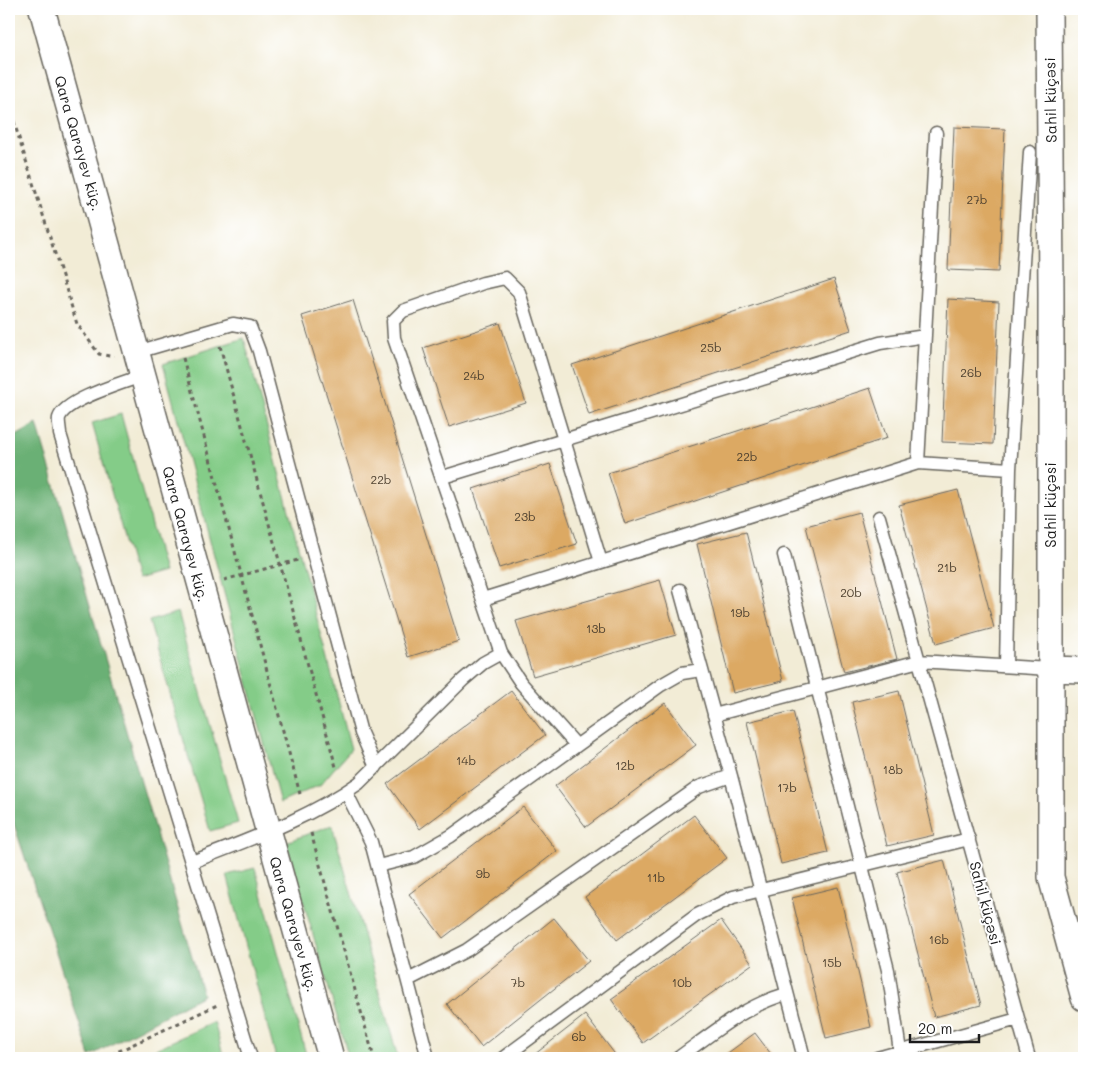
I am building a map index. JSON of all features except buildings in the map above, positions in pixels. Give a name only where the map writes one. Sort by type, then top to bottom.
[{"type":"street","name":"Qara Qarayev küç.","points":[[42,9],[331,1058]]},
{"type":"street","name":"Sahil küçəsi","points":[[1049,9],[1051,293],[1049,668],[1051,877],[1084,998]]},
{"type":"street","points":[[1049,668],[1084,670]]},
{"type":"lane","points":[[918,463],[936,133]]},
{"type":"lane","points":[[1006,666],[1010,469],[1030,152]]},
{"type":"lane","points":[[576,745],[521,683],[501,652],[443,477],[394,338],[393,321],[402,311],[483,283],[505,278],[519,292],[602,562]]},
{"type":"lane","points":[[251,1058],[60,434],[59,418],[65,409],[141,364],[233,324],[250,327],[259,351],[361,733],[376,766]]},
{"type":"lane","points":[[443,477],[880,343],[925,336]]},
{"type":"lane","points":[[482,599],[918,463],[1010,469]]},
{"type":"lane","name":"Sahil küçəsi","points":[[879,517],[1029,1058]]},
{"type":"lane","points":[[784,555],[888,970],[901,1054]]},
{"type":"lane","points":[[680,590],[731,776],[804,1058]]},
{"type":"lane","points":[[192,862],[304,817],[346,792],[376,766],[463,680],[483,663],[501,652]]},
{"type":"lane","points":[[714,715],[919,661],[1049,668]]},
{"type":"lane","points":[[378,866],[414,857],[451,836],[661,685],[682,673],[701,670]]},
{"type":"lane","points":[[408,980],[467,950],[699,787],[716,779],[731,776]]},
{"type":"lane","points":[[346,792],[371,842],[428,1058]]},
{"type":"lane","points":[[503,1058],[697,914],[732,897],[968,839]]},
{"type":"lane","points":[[678,1058],[744,1010],[762,1001],[786,994]]},
{"type":"lane","points":[[877,1058],[901,1054],[1018,1019]]},
{"type":"path","points":[[9,106],[77,324],[99,354],[141,364]]},
{"type":"path","points":[[220,346],[336,767]]},
{"type":"path","points":[[183,358],[300,794]]},
{"type":"path","points":[[221,581],[302,559]]},
{"type":"path","points":[[311,833],[374,1058]]},
{"type":"path","points":[[104,1058],[233,997]]},
{"type":"green space","points":[[244,338],[351,749],[320,785],[280,803],[163,364]]},
{"type":"green space","points":[[121,414],[164,572],[136,580],[92,423]]},
{"type":"green space","points":[[37,424],[203,995],[90,1056],[9,809],[9,440]]},
{"type":"green space","points":[[178,612],[238,823],[210,831],[149,621]]},
{"type":"green space","points":[[332,825],[398,1058],[349,1058],[286,842]]},
{"type":"green space","points":[[255,868],[307,1058],[276,1058],[227,875]]},
{"type":"green space","points":[[214,1022],[224,1058],[136,1058]]}]
